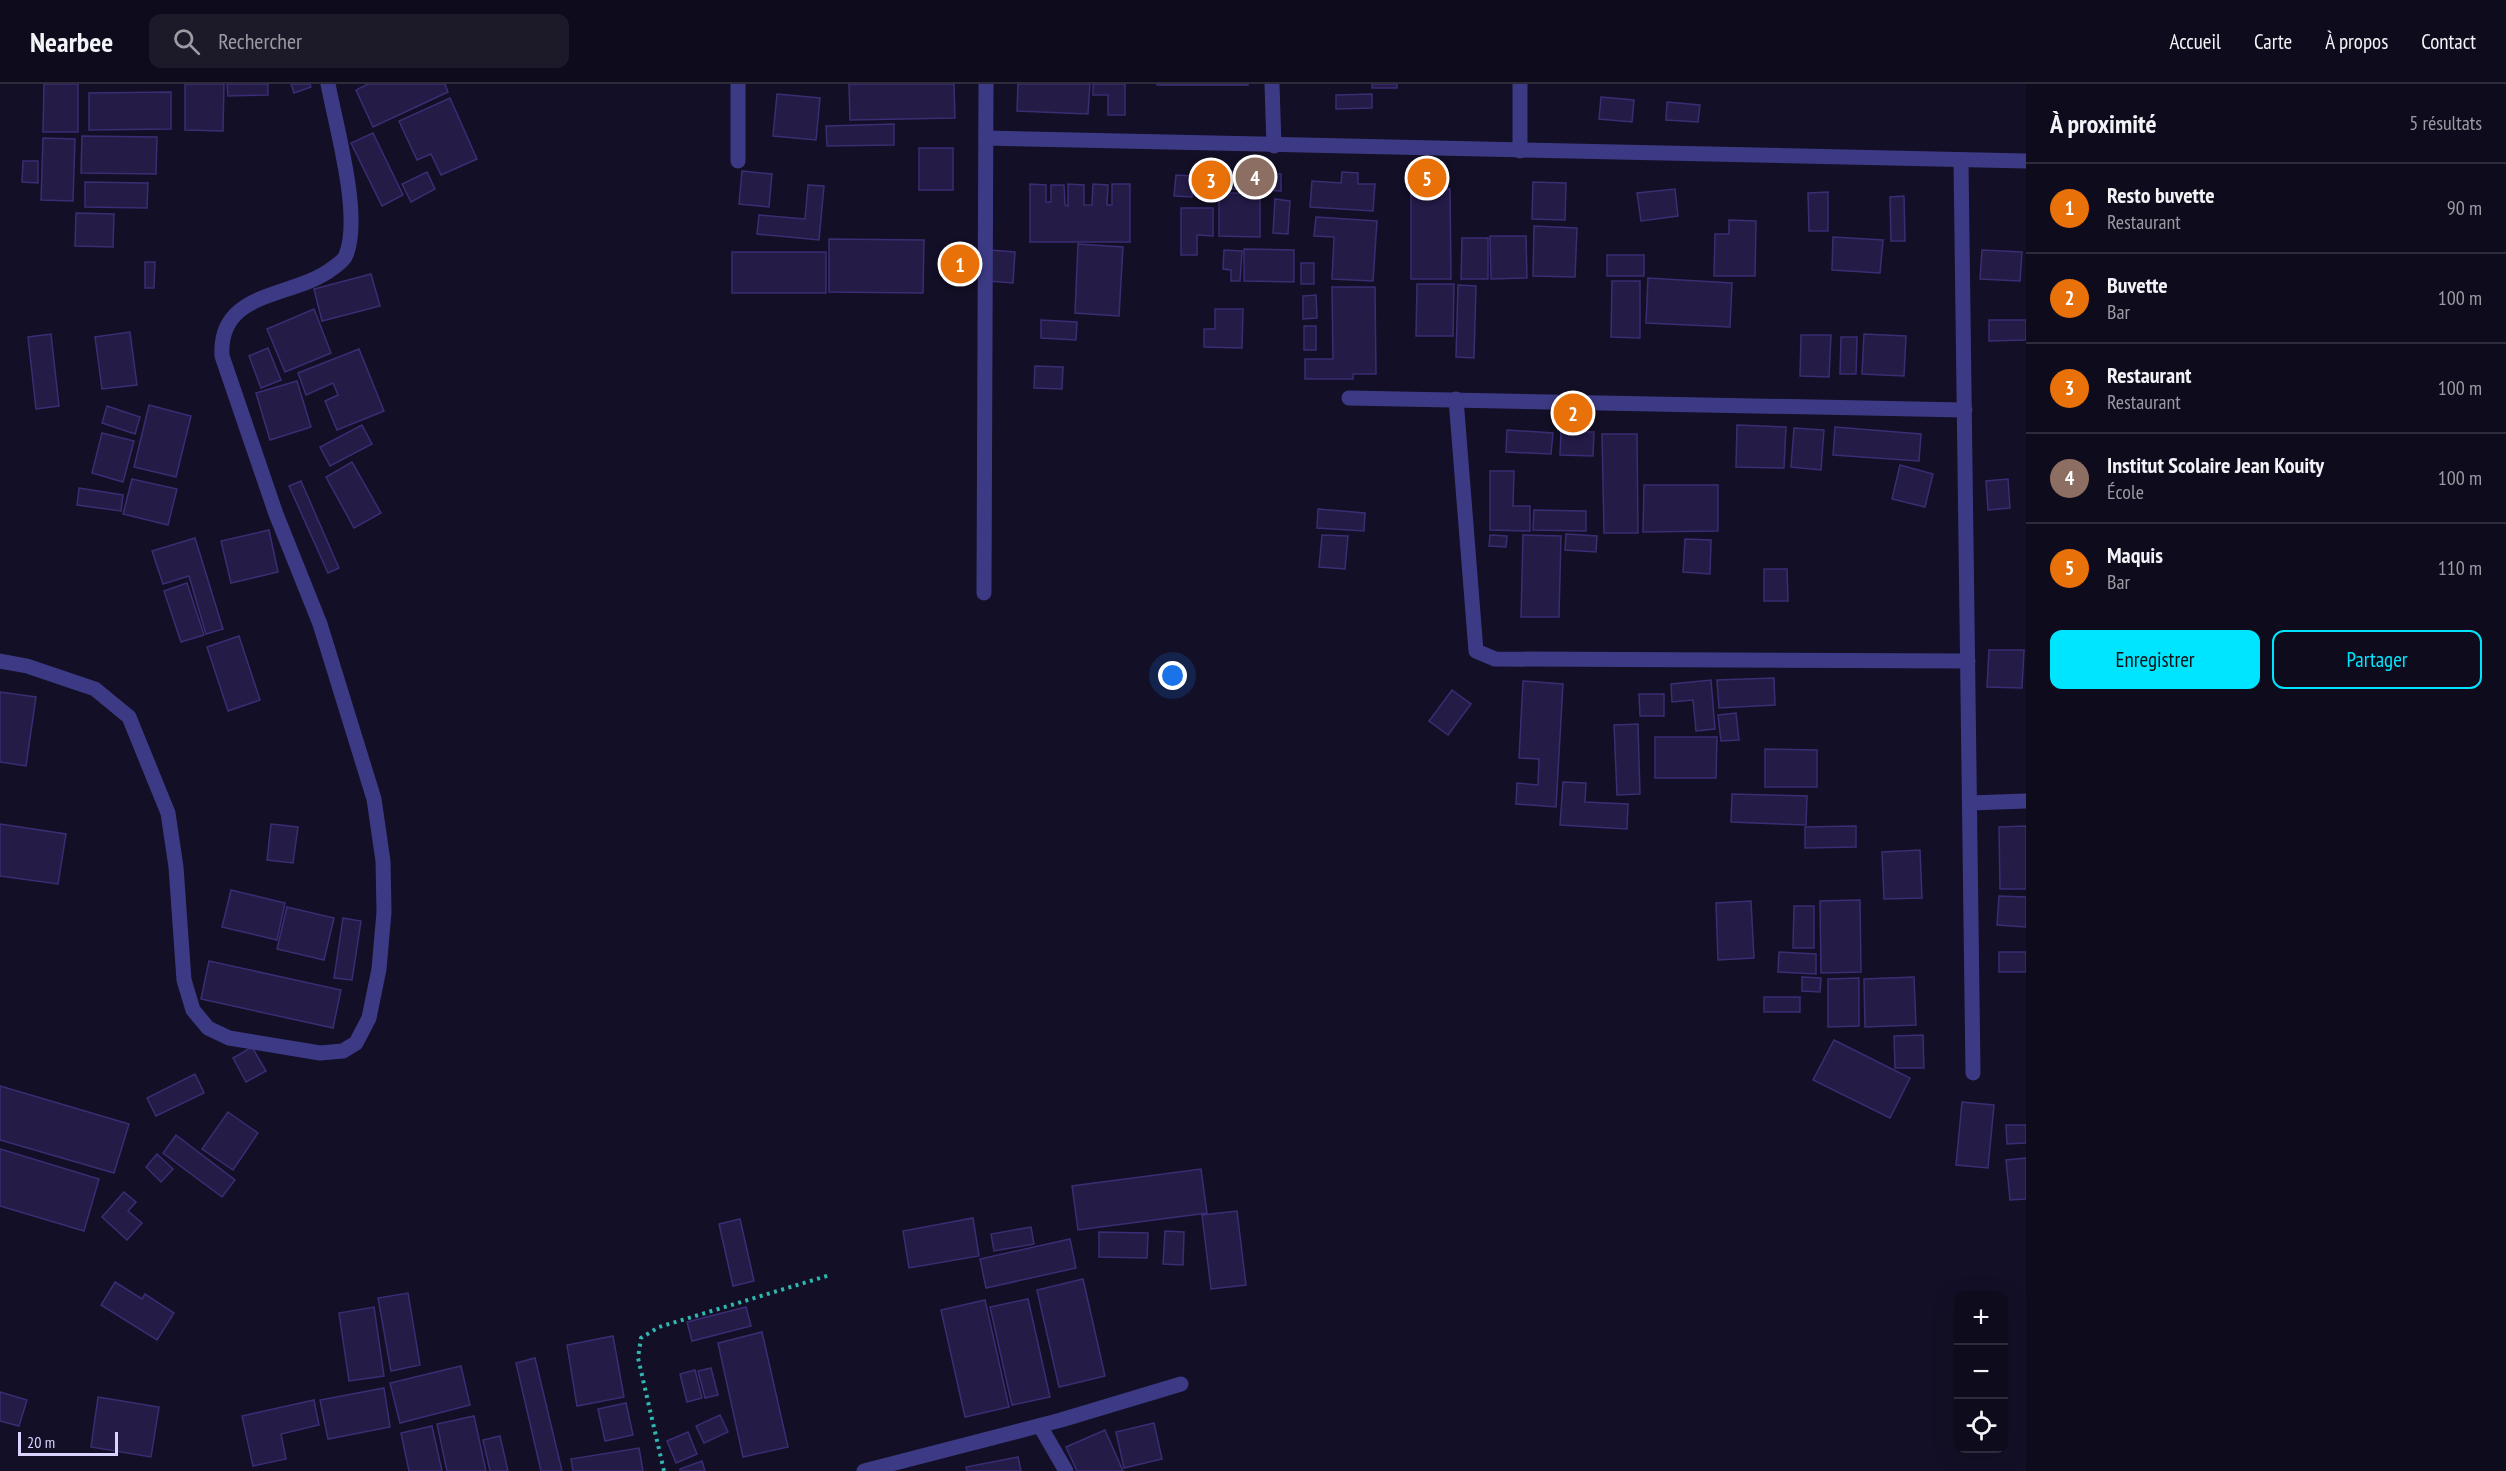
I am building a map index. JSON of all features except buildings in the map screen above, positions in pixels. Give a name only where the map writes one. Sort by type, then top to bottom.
[{"type":"street","points":[[0,661],[27,666],[94,689],[129,717],[168,813],[176,867],[184,980],[193,1010],[208,1028],[229,1038],[320,1053],[343,1051],[356,1043],[369,1018],[379,969],[384,912],[383,861],[374,800],[320,624],[276,514],[222,356],[221,340],[226,322],[243,308],[328,272],[346,258],[351,237],[351,207],[328,84]]},
{"type":"street","points":[[738,84],[738,161]]},
{"type":"street","points":[[984,593],[986,84]]},
{"type":"street","points":[[1272,84],[1274,146]]},
{"type":"street","points":[[1520,84],[1520,152]]},
{"type":"street","points":[[986,138],[1961,162],[2026,161]]},
{"type":"street","points":[[1961,162],[1973,1073]]},
{"type":"street","points":[[1349,398],[1965,410]]},
{"type":"street","points":[[1456,399],[1476,651],[1495,659],[1968,661]]},
{"type":"street","points":[[1970,803],[2026,801]]},
{"type":"street","points":[[864,1471],[1040,1426],[1181,1384]]},
{"type":"street","points":[[1040,1426],[1066,1471]]},
{"type":"path","points":[[664,1471],[638,1358],[641,1338],[659,1327],[830,1275]]},
{"type":"place","name":"Institut Scolaire Jean Kouity","points":[[1255,177]]},
{"type":"place","name":"Maquis","points":[[1427,178]]},
{"type":"place","name":"Restaurant","points":[[1211,180]]},
{"type":"place","name":"Resto buvette","points":[[960,264]]},
{"type":"place","name":"Buvette","points":[[1573,413]]}]
